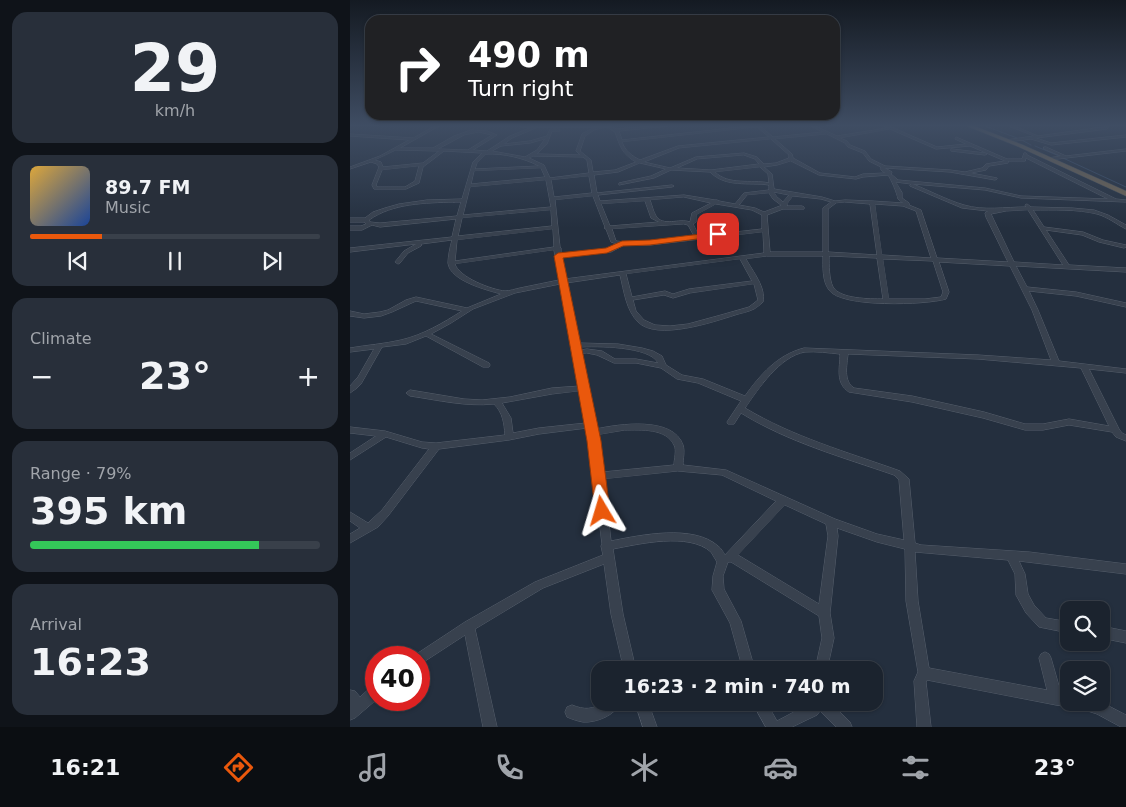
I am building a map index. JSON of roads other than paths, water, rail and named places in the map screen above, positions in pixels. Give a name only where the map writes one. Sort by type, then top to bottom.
[{"type":"highway","points":[[1051,160],[1126,194]]},
{"type":"street","points":[[381,169],[423,164],[429,160]]},
{"type":"street","points":[[478,160],[472,170],[455,238],[451,263],[455,272],[470,281],[506,293]]},
{"type":"street","points":[[530,160],[543,167],[548,178],[558,256],[585,388],[608,551],[627,661]]},
{"type":"street","points":[[589,160],[596,195],[607,228],[614,242],[622,244],[650,243],[765,230]]},
{"type":"street","points":[[637,160],[671,169],[711,171],[788,162],[790,160]]},
{"type":"street","points":[[468,186],[592,175],[611,172],[645,160]]},
{"type":"street","points":[[621,184],[652,177],[692,160]]},
{"type":"street","points":[[758,160],[769,172],[771,177],[769,184],[775,200],[784,206],[802,208]]},
{"type":"street","points":[[793,160],[824,175],[854,178],[861,175],[894,180],[919,187],[964,207],[990,210],[1029,209],[1094,212],[1126,227]]},
{"type":"street","points":[[871,160],[884,167],[950,171],[995,179]]},
{"type":"street","points":[[1020,161],[1024,160]]},
{"type":"street","points":[[1034,160],[1126,205]]},
{"type":"street","points":[[350,169],[373,161],[379,163],[381,169],[375,187],[399,189],[409,187],[417,182],[423,164]]},
{"type":"street","points":[[962,174],[974,173],[977,170],[984,169],[988,164],[1010,161],[1040,163]]},
{"type":"street","points":[[472,170],[543,167]]},
{"type":"street","points":[[835,202],[826,208],[826,254],[829,286],[834,292],[845,298],[931,302],[944,298],[946,292],[920,214],[918,210],[900,199],[900,194],[894,180],[890,173],[883,169],[884,167]]},
{"type":"street","points":[[984,169],[995,179],[996,184],[989,186],[988,189]]},
{"type":"street","points":[[711,171],[721,179],[769,184]]},
{"type":"street","points":[[611,172],[621,184],[622,191]]},
{"type":"street","points":[[879,177],[890,173]]},
{"type":"street","points":[[751,182],[771,177]]},
{"type":"street","points":[[894,180],[988,189],[1021,197],[1126,201]]},
{"type":"street","points":[[552,199],[672,186]]},
{"type":"street","points":[[736,206],[746,194],[771,190],[822,198],[835,202],[909,205]]},
{"type":"street","points":[[600,203],[679,196],[752,209],[764,214],[784,206],[792,194]]},
{"type":"street","points":[[1021,197],[1067,266]]},
{"type":"street","points":[[647,199],[654,218],[664,222]]},
{"type":"street","points":[[350,228],[362,228],[378,210],[465,200]]},
{"type":"street","points":[[690,224],[693,222],[694,214],[717,202]]},
{"type":"street","points":[[872,202],[886,300]]},
{"type":"street","points":[[350,220],[388,225],[552,208]]},
{"type":"street","points":[[990,210],[989,217],[1026,289],[1056,363]]},
{"type":"street","points":[[764,214],[767,254]]},
{"type":"street","points":[[607,228],[682,221],[690,224],[697,237]]},
{"type":"street","points":[[350,250],[555,227]]},
{"type":"street","points":[[1042,228],[1083,234],[1101,241],[1124,246]]},
{"type":"street","points":[[398,262],[407,250],[426,242]]},
{"type":"street","points":[[558,256],[607,250],[622,244]]},
{"type":"street","points":[[451,263],[558,248]]},
{"type":"street","points":[[350,350],[403,342],[427,334],[467,310],[506,293],[623,273],[767,254],[826,254],[1126,270]]},
{"type":"street","points":[[623,273],[633,311],[642,321],[655,328],[671,329],[751,308],[761,301],[757,282],[742,257]]},
{"type":"street","points":[[630,299],[665,293],[673,296],[689,291],[757,282]]},
{"type":"street","points":[[1026,289],[1076,294],[1126,305]]},
{"type":"street","points":[[352,315],[386,313],[407,301],[416,299],[467,310]]},
{"type":"street","points":[[427,334],[486,365]]},
{"type":"street","points":[[577,349],[597,343],[647,352],[657,355],[663,366]]},
{"type":"street","points":[[350,390],[362,379],[369,361],[379,346]]},
{"type":"street","points":[[577,349],[599,353],[614,361],[636,361],[663,366],[680,376],[700,381],[746,400]]},
{"type":"street","points":[[731,422],[775,364],[785,356],[812,349],[913,353],[1056,363],[1126,371]]},
{"type":"street","points":[[844,351],[842,382],[846,388],[852,390],[912,399],[984,415],[1026,427],[1043,427],[1069,422],[1115,430]]},
{"type":"street","points":[[1084,366],[1115,430],[1119,435],[1126,438]]},
{"type":"street","points":[[410,393],[464,402],[496,402],[552,391],[585,388]]},
{"type":"street","points":[[496,402],[505,411],[508,419],[509,437]]},
{"type":"street","points":[[740,409],[763,423],[789,435],[901,476],[905,482],[912,600],[924,673],[920,681],[924,727]]},
{"type":"street","points":[[350,430],[385,434],[422,445],[436,446],[509,437],[539,430],[639,426],[658,429],[674,439],[679,445],[678,468]]},
{"type":"street","points":[[350,457],[385,434]]},
{"type":"street","points":[[350,539],[368,528],[385,513],[436,446]]},
{"type":"street","points":[[598,476],[678,468],[723,472],[831,522],[877,538],[910,546],[932,550],[1012,556],[1126,569]]},
{"type":"street","points":[[746,661],[735,621],[718,590],[718,576],[727,559],[783,500]]},
{"type":"street","points":[[350,516],[368,528]]},
{"type":"street","points":[[823,661],[828,638],[824,612],[832,546],[831,522]]},
{"type":"street","points":[[430,652],[469,626],[539,585],[608,551],[659,537],[689,540],[713,547],[727,559],[751,566],[802,601],[824,612]]},
{"type":"street","points":[[1012,556],[1020,574],[1022,595],[1030,609],[1044,623],[1060,626]]},
{"type":"street","points":[[469,626],[490,727]]},
{"type":"street","points":[[1110,634],[1126,637]]},
{"type":"street","points":[[1046,658],[1056,699]]},
{"type":"street","points":[[924,673],[1060,700]]},
{"type":"street","points":[[353,705],[365,698]]},
{"type":"street","points":[[572,712],[585,715],[597,714],[602,711]]},
{"type":"street","points":[[644,711],[650,727]]},
{"type":"street","points":[[763,711],[773,727]]},
{"type":"street","points":[[778,727],[810,711]]},
{"type":"street","points":[[829,711],[845,727]]},
{"type":"street","points":[[1105,711],[1126,722]]},
{"type":"waterway","points":[[1067,160],[1126,187]]}]
